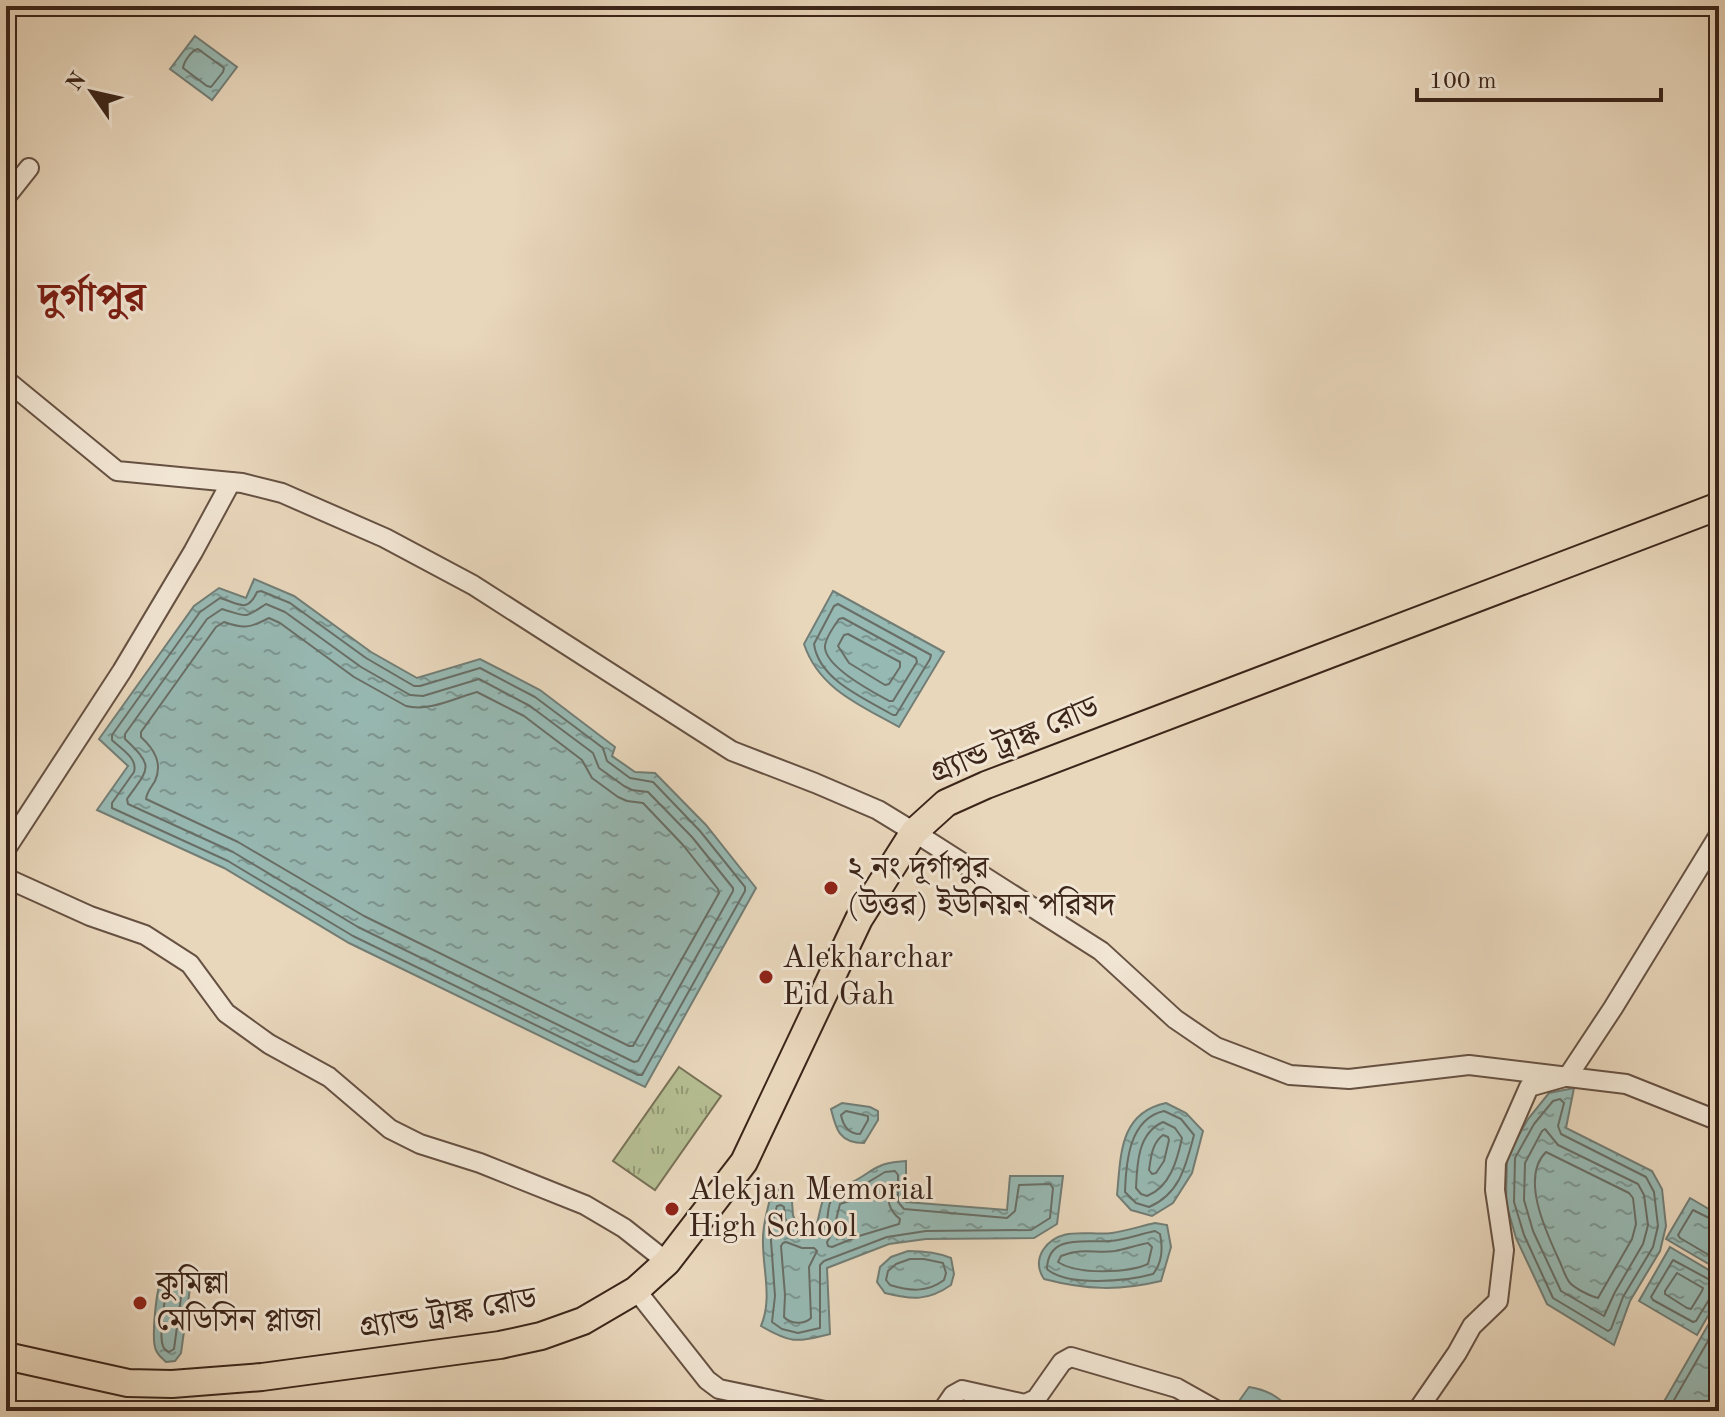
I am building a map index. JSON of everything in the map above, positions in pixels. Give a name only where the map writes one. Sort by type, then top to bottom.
[{"type":"highway","name":"গ্র্যান্ড ট্রাঙ্ক রোড","points":[[6,1356],[128,1383],[172,1384],[262,1377],[500,1345],[541,1336],[583,1321],[636,1290],[667,1262],[744,1162],[859,919],[914,832],[946,803],[986,785],[1719,506]]},
{"type":"street","points":[[6,197],[29,168]]},
{"type":"street","points":[[6,380],[117,471],[231,482],[282,493],[385,538],[473,585],[732,751],[878,810],[914,832],[1101,951],[1175,1019],[1216,1047],[1290,1075],[1349,1079],[1469,1065],[1626,1084],[1719,1121]]},
{"type":"street","points":[[6,849],[122,671],[231,482]]},
{"type":"street","points":[[1417,1411],[1472,1326],[1498,1301],[1504,1250],[1495,1190],[1496,1162],[1529,1087],[1568,1076],[1719,835]]},
{"type":"street","points":[[6,878],[90,916],[145,935],[190,964],[226,1013],[269,1044],[329,1077],[390,1129],[420,1144],[480,1163],[585,1205],[624,1228],[667,1262]]},
{"type":"street","points":[[636,1290],[707,1380],[719,1389],[825,1411]]},
{"type":"street","points":[[942,1411],[953,1395],[962,1390],[1025,1404],[1036,1399],[1062,1362],[1071,1357],[1177,1388],[1218,1411]]},
{"type":"green space","points":[[679,1067],[721,1096],[655,1190],[613,1161]]},
{"type":"water","points":[[195,36],[237,67],[212,100],[170,69]]},
{"type":"water","points":[[254,579],[294,596],[371,652],[417,678],[480,659],[540,690],[615,747],[612,756],[635,772],[655,773],[706,825],[756,888],[645,1087],[349,943],[224,868],[97,810],[128,766],[99,739],[194,606],[219,588],[246,598]]},
{"type":"water","points":[[833,591],[944,652],[899,727],[842,694],[811,660],[804,644]]},
{"type":"water","points":[[1574,1088],[1566,1128],[1652,1171],[1662,1189],[1666,1226],[1660,1251],[1630,1301],[1614,1345],[1547,1304],[1516,1238],[1506,1203],[1507,1156],[1528,1119],[1549,1093]]},
{"type":"water","points":[[842,1103],[878,1111],[878,1120],[864,1143],[844,1138],[837,1129],[831,1109]]},
{"type":"water","points":[[1166,1103],[1186,1113],[1203,1131],[1192,1173],[1173,1203],[1152,1216],[1131,1210],[1117,1195],[1120,1165],[1125,1138],[1131,1126],[1151,1108]]},
{"type":"water","points":[[906,1161],[906,1202],[1007,1210],[1010,1176],[1063,1176],[1057,1224],[1034,1238],[926,1239],[889,1244],[827,1268],[830,1334],[794,1340],[761,1326],[767,1293],[763,1232],[771,1194],[782,1188],[791,1188],[793,1215],[798,1229],[807,1231],[816,1226],[824,1197],[830,1188],[852,1182],[883,1165]]},
{"type":"water","points":[[1690,1198],[1719,1215],[1719,1270],[1666,1239]]},
{"type":"water","points":[[1155,1223],[1167,1225],[1171,1247],[1161,1281],[1102,1288],[1059,1283],[1042,1276],[1039,1265],[1041,1254],[1057,1237],[1075,1233],[1112,1233]]},
{"type":"water","points":[[1670,1247],[1719,1276],[1719,1297],[1697,1335],[1639,1301]]},
{"type":"water","points":[[908,1251],[930,1252],[951,1258],[954,1274],[951,1285],[920,1298],[885,1293],[877,1282],[880,1267],[891,1257]]},
{"type":"water","points":[[178,1275],[187,1278],[190,1288],[181,1353],[175,1361],[166,1362],[155,1347],[156,1303],[164,1278]]},
{"type":"water","points":[[1719,1306],[1719,1411],[1673,1411],[1662,1405]]},
{"type":"water","points":[[1249,1387],[1273,1395],[1292,1411],[1232,1411]]},
{"type":"place","name":"২ নং দূর্গাপুর (উত্তর) ইউনিয়ন পরিষদ","points":[[831,888]]},
{"type":"place","name":"Alekharchar Eid Gah","points":[[766,977]]},
{"type":"place","name":"Alekjan Memorial High School","points":[[672,1209]]},
{"type":"place","name":"কুমিল্লা মেডিসিন প্লাজা","points":[[140,1303]]},
{"type":"district","name":"দুর্গাপুর","points":[[92,300]]}]
